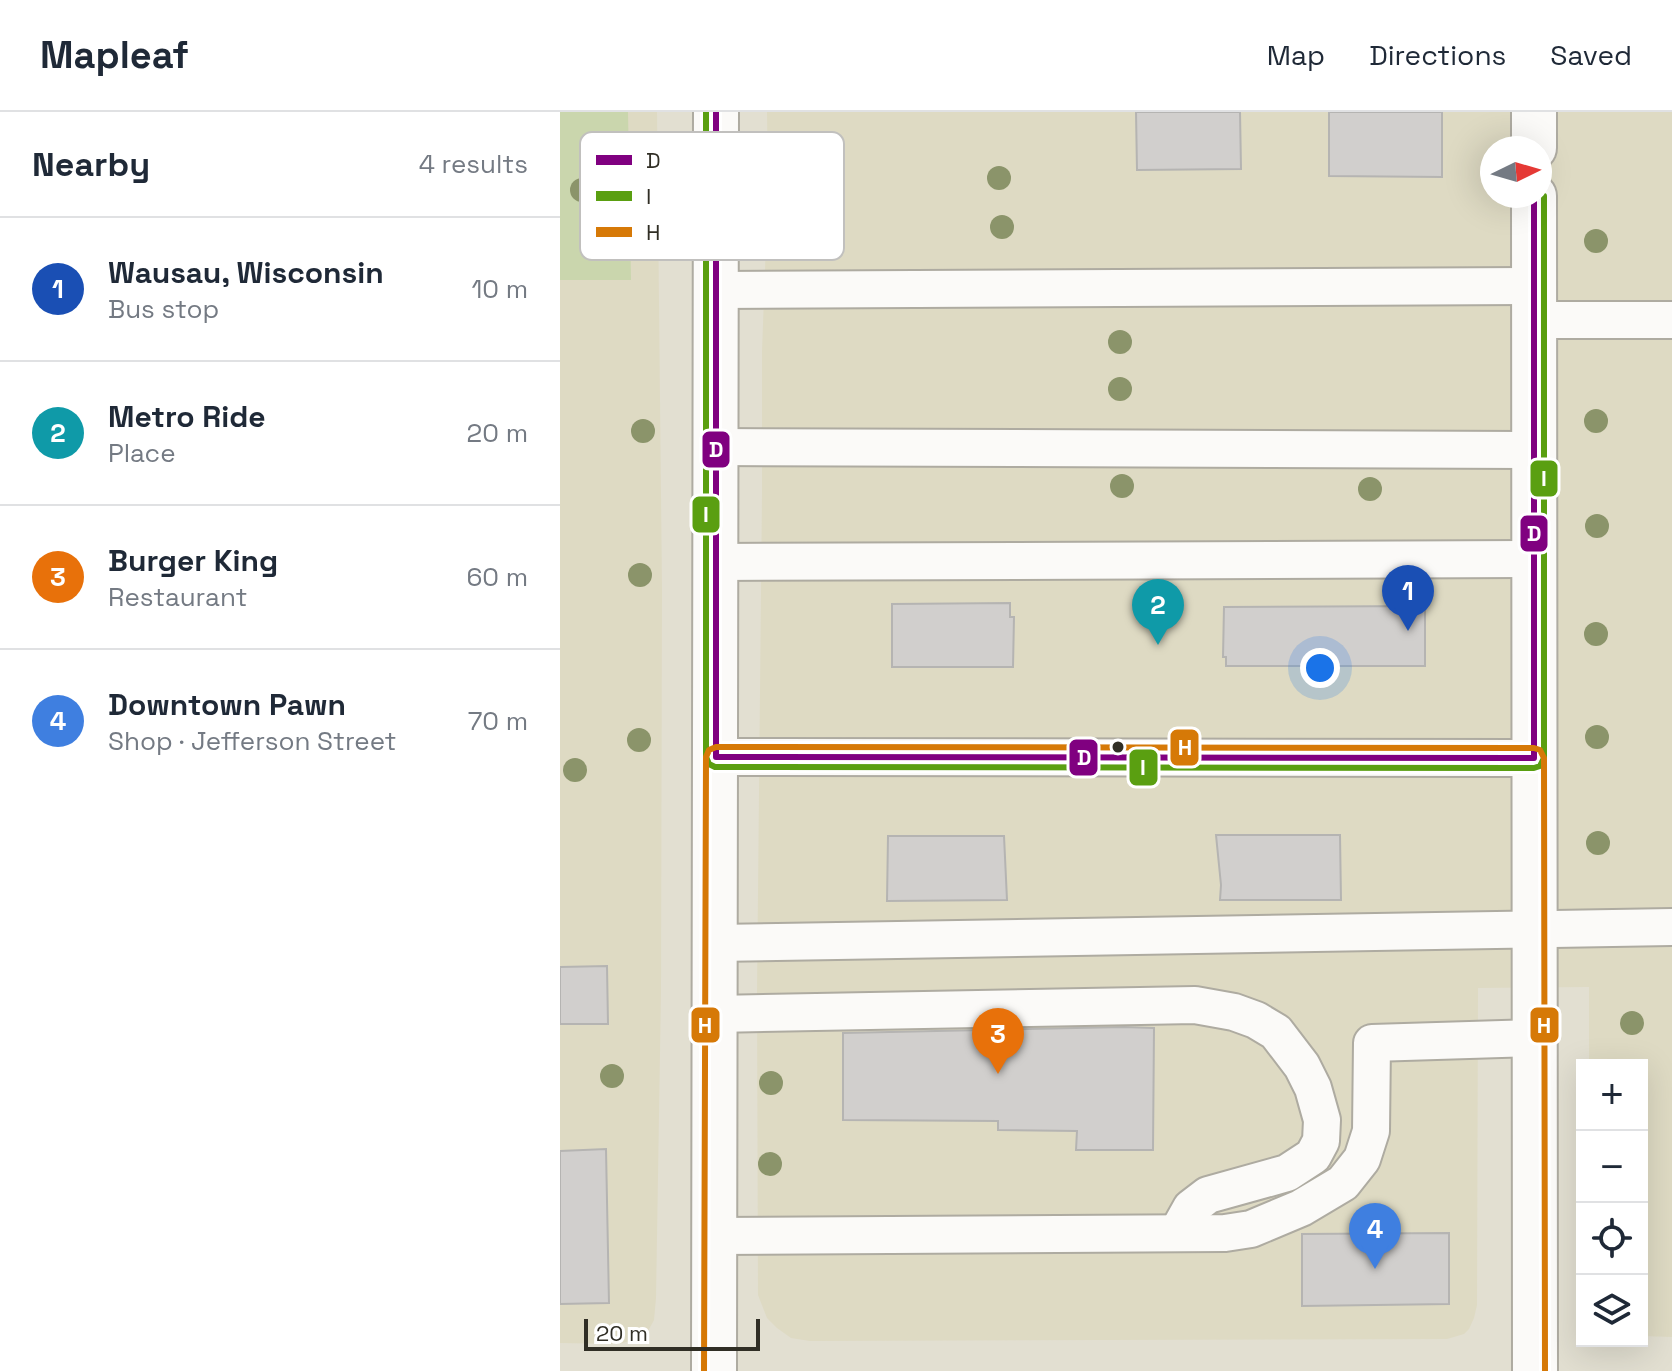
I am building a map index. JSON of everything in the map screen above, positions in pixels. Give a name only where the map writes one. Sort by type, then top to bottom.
[{"type":"street","points":[[1534,112],[1534,136]]},
{"type":"street","points":[[1534,208],[1535,1371]]},
{"type":"street","points":[[714,1371],[716,260]]},
{"type":"lane","points":[[716,290],[1534,303],[1672,320]]},
{"type":"lane","points":[[716,447],[1535,450]]},
{"type":"lane","points":[[715,562],[1534,559]]},
{"type":"lane","points":[[716,757],[1534,758]]},
{"type":"lane","points":[[715,943],[1672,927]]},
{"type":"lane","points":[[715,1014],[1195,1005],[1234,1012],[1256,1020],[1276,1032],[1302,1066],[1313,1088],[1322,1120],[1321,1141],[1313,1156],[1287,1173],[1208,1195],[1191,1208],[1177,1233]]},
{"type":"lane","points":[[714,1236],[1225,1233],[1251,1229],[1301,1208],[1343,1183],[1362,1159],[1371,1131],[1372,1043],[1535,1038]]},
{"type":"shaded area","points":[[560,112],[657,112],[657,132],[580,132],[580,260],[659,260],[662,590],[661,992],[656,1298],[654,1320],[648,1331],[633,1340],[619,1344],[560,1343]]},
{"type":"shaded area","points":[[767,112],[1672,112],[1672,1337],[1648,1336],[1648,1059],[1589,1059],[1589,987],[1478,988],[1477,1305],[1474,1318],[1464,1334],[1447,1339],[810,1341],[791,1338],[777,1328],[767,1318],[758,1295],[757,993],[765,260],[844,260],[844,132],[767,132]]},
{"type":"green space","points":[[560,112],[628,112],[628,132],[580,132],[580,260],[631,260],[631,280],[560,280]]},
{"type":"building","points":[[1136,112],[1240,112],[1241,169],[1137,170]]},
{"type":"building","points":[[1329,112],[1442,112],[1442,177],[1329,176]]},
{"type":"building","points":[[1010,603],[1010,617],[1014,617],[1013,667],[892,667],[892,604]]},
{"type":"building","points":[[1425,606],[1425,666],[1226,666],[1226,657],[1223,657],[1224,607]]},
{"type":"building","points":[[1216,835],[1340,835],[1341,900],[1220,900]]},
{"type":"building","points":[[888,836],[1004,836],[1007,900],[887,901]]},
{"type":"building","points":[[607,966],[608,1024],[560,1024],[560,967]]},
{"type":"building","points":[[1154,1028],[1153,1150],[1076,1150],[1077,1131],[998,1130],[998,1121],[843,1120],[843,1033]]},
{"type":"building","points":[[606,1149],[609,1303],[560,1304],[560,1151]]},
{"type":"building","points":[[1449,1233],[1449,1304],[1302,1306],[1302,1234]]},
{"type":"transit line","name":"I","points":[[706,112],[706,132]]},
{"type":"transit line","name":"D","points":[[716,112],[716,132]]},
{"type":"transit line","name":"D","points":[[716,260],[716,757],[1534,758],[1534,208]]},
{"type":"transit line","name":"I","points":[[706,260],[706,757],[709,764],[715,767],[1534,768],[1540,766],[1544,758],[1544,208]]},
{"type":"transit line","name":"H","points":[[704,1371],[706,757],[709,750],[716,747],[1540,750],[1544,758],[1545,1371]]},
{"type":"place","name":"Wausau, Wisconsin","points":[[1408,631]]},
{"type":"place","name":"Metro Ride","points":[[1158,645]]},
{"type":"place","name":"Burger King","points":[[998,1074]]},
{"type":"place","name":"Downtown Pawn","points":[[1375,1269]]}]
